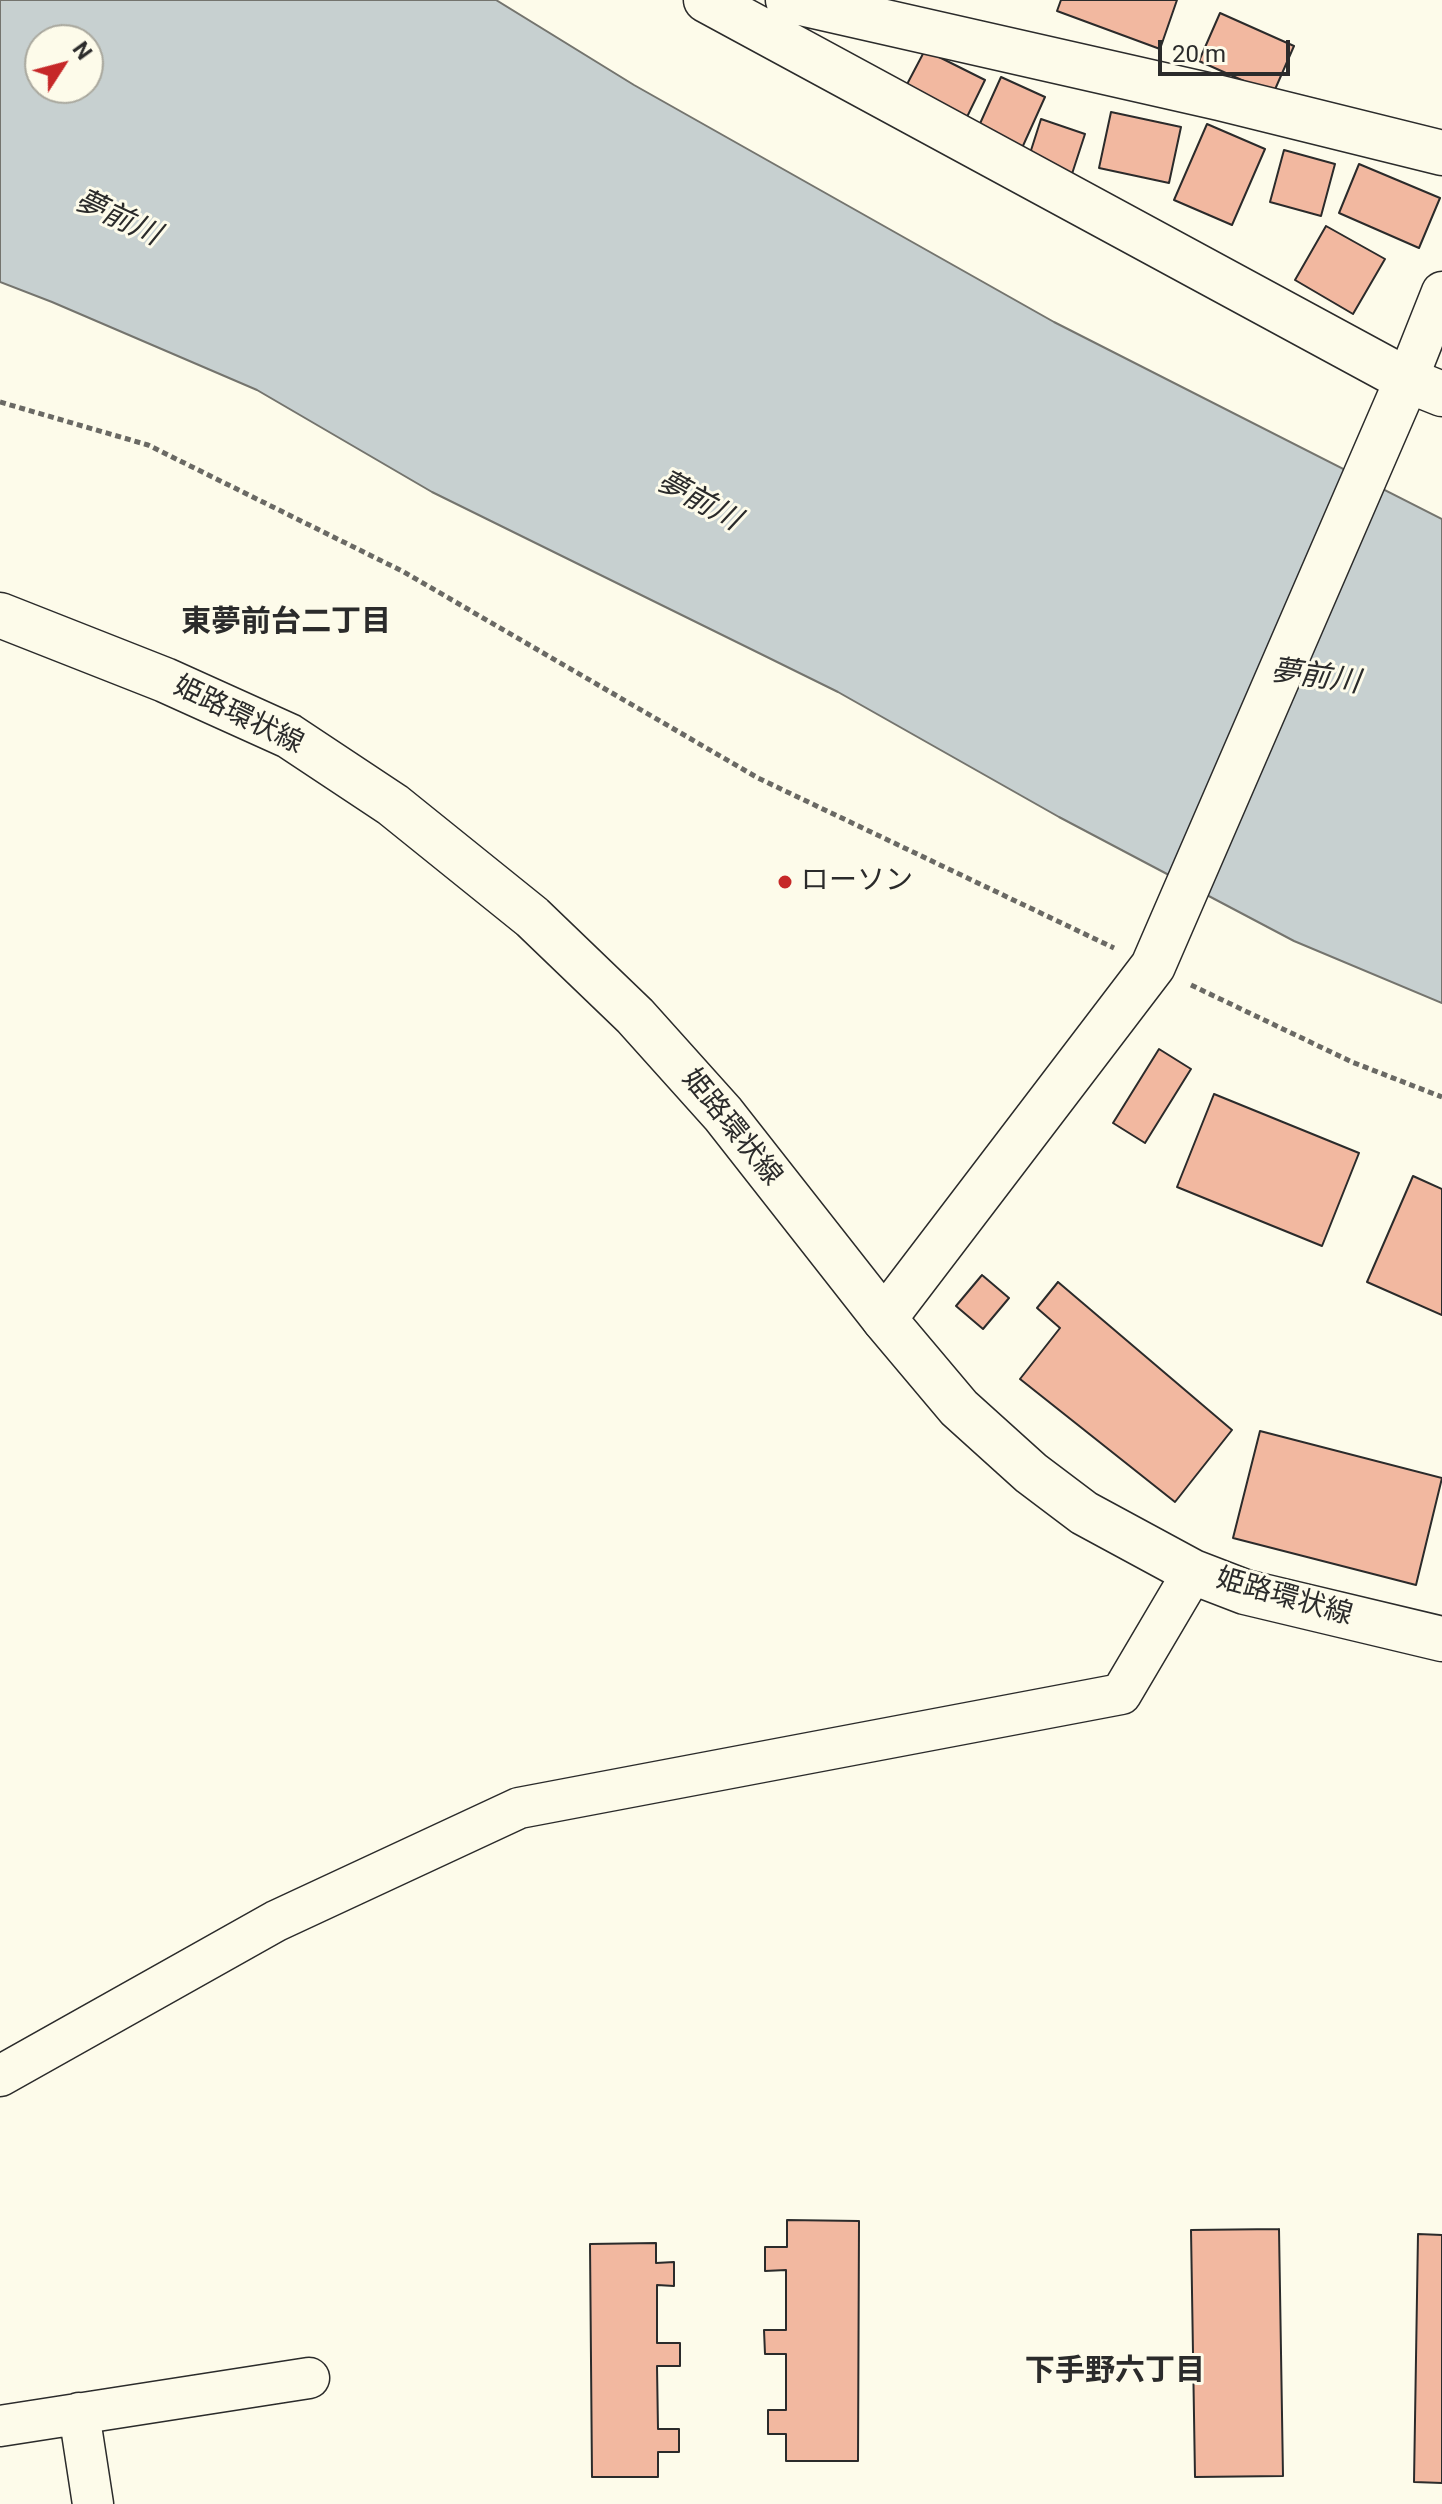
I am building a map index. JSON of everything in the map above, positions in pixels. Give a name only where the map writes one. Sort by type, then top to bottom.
[{"type":"street","points":[[706,0],[1425,387]]},
{"type":"street","points":[[788,0],[1220,98],[1442,153]]},
{"type":"street","points":[[884,1319],[1153,966],[1425,387],[1442,292]]},
{"type":"street","name":"姫路環状線","points":[[0,615],[165,680],[289,736],[404,815],[532,917],[635,1016],[723,1114],[884,1319],[959,1408],[1031,1473],[1084,1513],[1193,1572],[1245,1592],[1442,1639]]},
{"type":"street","points":[[0,2076],[276,1921],[519,1808],[1121,1694],[1193,1572]]},
{"type":"street","points":[[0,2426],[309,2378]]},
{"type":"street","points":[[79,2413],[93,2504]]},
{"type":"path","points":[[0,402],[148,445],[404,572],[758,778],[1352,1062],[1442,1097]]},
{"type":"water","name":"夢前川","points":[[0,0],[496,0],[634,85],[1054,322],[1442,519],[1442,1003],[1294,941],[1059,817],[838,692],[432,492],[257,390],[0,282]]},
{"type":"building","points":[[1061,0],[1177,0],[1160,49],[1057,11]]},
{"type":"building","points":[[1220,13],[1294,46],[1273,94],[1199,61]]},
{"type":"building","points":[[925,50],[985,80],[965,121],[904,90]]},
{"type":"building","points":[[1001,77],[1045,97],[1022,148],[978,128]]},
{"type":"building","points":[[1111,112],[1181,127],[1169,183],[1099,168]]},
{"type":"building","points":[[1041,119],[1085,134],[1070,180],[1026,166]]},
{"type":"building","points":[[1207,124],[1265,149],[1232,225],[1174,200]]},
{"type":"building","points":[[1284,150],[1335,164],[1321,216],[1270,202]]},
{"type":"building","points":[[1359,164],[1440,198],[1419,248],[1339,213]]},
{"type":"building","points":[[1326,226],[1385,259],[1353,314],[1295,280]]},
{"type":"building","points":[[1159,1049],[1191,1069],[1145,1143],[1113,1123]]},
{"type":"building","points":[[1214,1094],[1359,1153],[1322,1246],[1177,1187]]},
{"type":"building","points":[[1413,1176],[1442,1189],[1442,1315],[1367,1282]]},
{"type":"building","points":[[982,1275],[1009,1298],[983,1329],[956,1306]]},
{"type":"building","points":[[1058,1282],[1232,1430],[1175,1502],[1020,1379],[1060,1328],[1037,1308]]},
{"type":"building","points":[[1260,1431],[1442,1478],[1416,1585],[1233,1538]]},
{"type":"building","points":[[787,2220],[859,2221],[858,2461],[786,2461],[786,2434],[768,2434],[768,2410],[786,2410],[786,2354],[765,2354],[764,2330],[786,2330],[786,2270],[765,2271],[765,2247],[787,2247]]},
{"type":"building","points":[[1279,2229],[1283,2476],[1195,2477],[1191,2230]]},
{"type":"building","points":[[1418,2234],[1442,2235],[1442,2483],[1414,2482]]},
{"type":"building","points":[[656,2243],[656,2263],[674,2262],[674,2286],[657,2285],[657,2343],[680,2343],[680,2366],[657,2366],[658,2429],[679,2429],[679,2452],[658,2452],[658,2477],[592,2477],[590,2244]]},
{"type":"place","name":"ローソン","points":[[785,882]]},
{"type":"district","name":"東夢前台二丁目","points":[[286,623]]},
{"type":"district","name":"下手野六丁目","points":[[1115,2372]]}]
